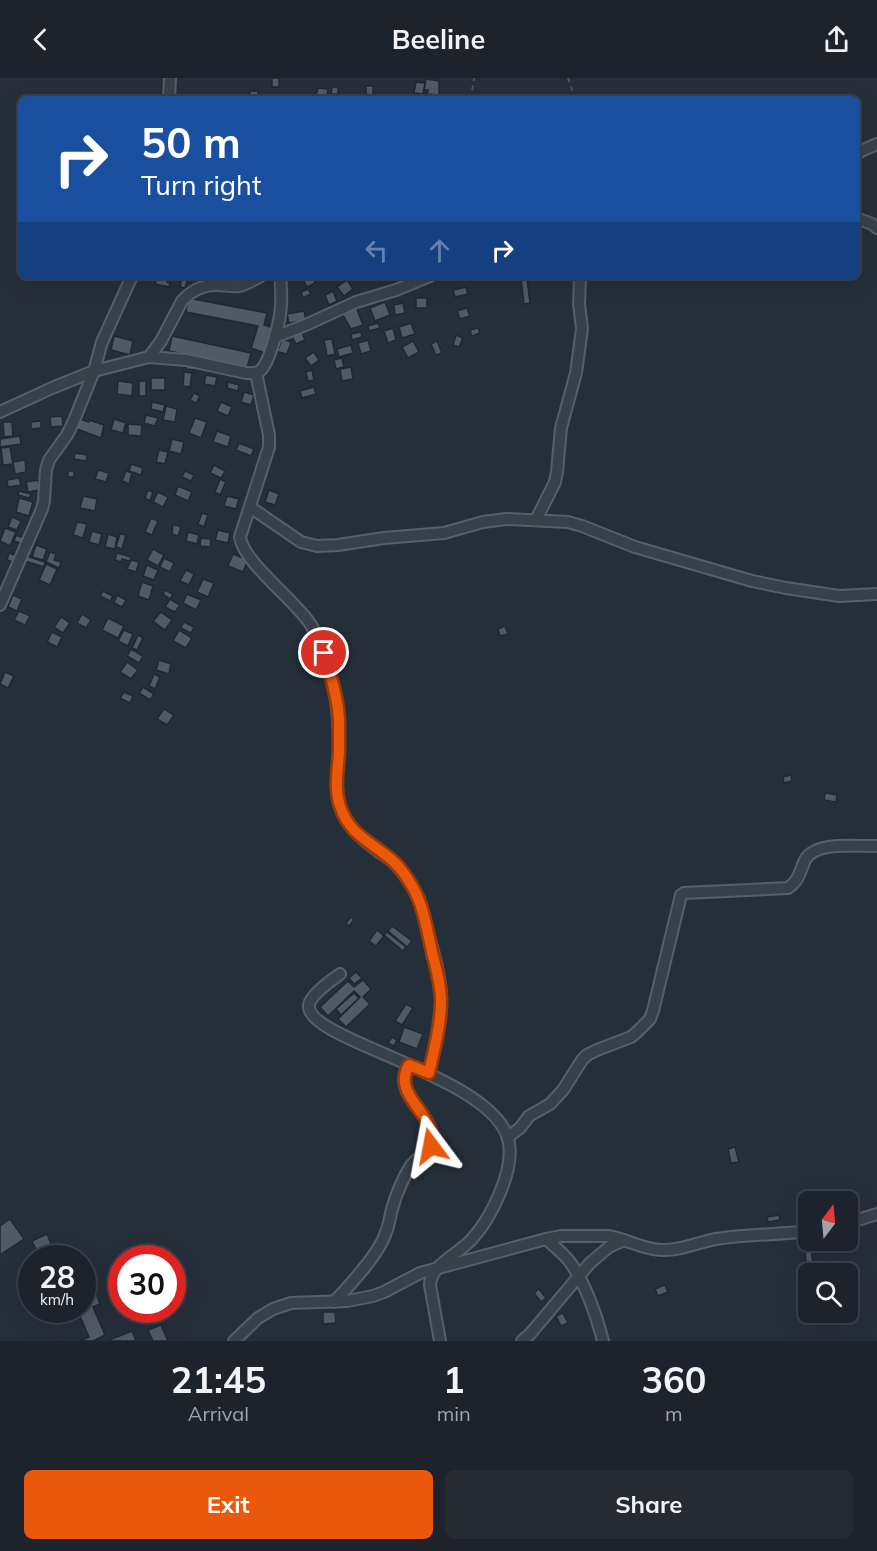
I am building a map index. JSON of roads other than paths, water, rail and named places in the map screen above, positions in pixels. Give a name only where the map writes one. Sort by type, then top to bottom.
[{"type":"street","points":[[169,96],[170,78]]},
{"type":"street","points":[[860,152],[877,144]]},
{"type":"street","points":[[860,220],[877,228]]},
{"type":"street","points":[[0,605],[42,509],[49,460],[73,423],[94,371],[102,342],[131,279]]},
{"type":"street","points":[[149,357],[187,296],[198,288],[238,286],[255,279]]},
{"type":"street","points":[[0,412],[94,371],[149,357],[186,360],[246,373],[256,373],[266,362],[275,337],[281,306],[281,279]]},
{"type":"street","points":[[275,337],[356,302],[423,279]]},
{"type":"street","points":[[536,520],[555,482],[561,428],[576,373],[582,329],[579,304],[580,279]]},
{"type":"street","points":[[256,373],[269,435],[269,447],[240,537],[241,544],[266,576],[310,624],[324,653],[339,717],[339,753],[336,773],[339,805],[344,817],[363,840],[392,861],[401,871],[420,902],[434,957],[441,1001],[440,1020],[429,1073]]},
{"type":"street","points":[[250,507],[301,542],[317,546],[444,533],[483,522],[506,519],[568,522],[635,547],[752,582],[839,596],[877,594]]},
{"type":"street","points":[[508,1137],[520,1128],[529,1116],[550,1104],[563,1090],[587,1055],[631,1037],[650,1019],[681,895],[788,888],[796,882],[805,860],[812,852],[832,845],[877,846]]},
{"type":"street","points":[[340,974],[313,997],[308,1005],[310,1013],[316,1019],[349,1039],[429,1073],[466,1093],[502,1124],[508,1137],[510,1147],[505,1179],[489,1214],[471,1239],[437,1268],[431,1278],[430,1285],[440,1341]]},
{"type":"street","points":[[334,1302],[351,1284],[379,1246],[387,1231],[395,1198],[409,1168],[428,1150],[432,1142],[428,1123],[409,1096],[404,1082],[405,1071],[409,1065]]},
{"type":"street","points":[[858,1220],[877,1214]]},
{"type":"street","points":[[234,1341],[258,1318],[291,1303],[334,1302],[373,1296],[412,1276],[437,1268],[561,1236],[600,1236],[659,1250],[673,1250],[719,1238],[798,1233]]},
{"type":"street","points":[[546,1239],[563,1255],[587,1293],[603,1341]]},
{"type":"street","points":[[522,1341],[599,1254],[624,1240]]}]
